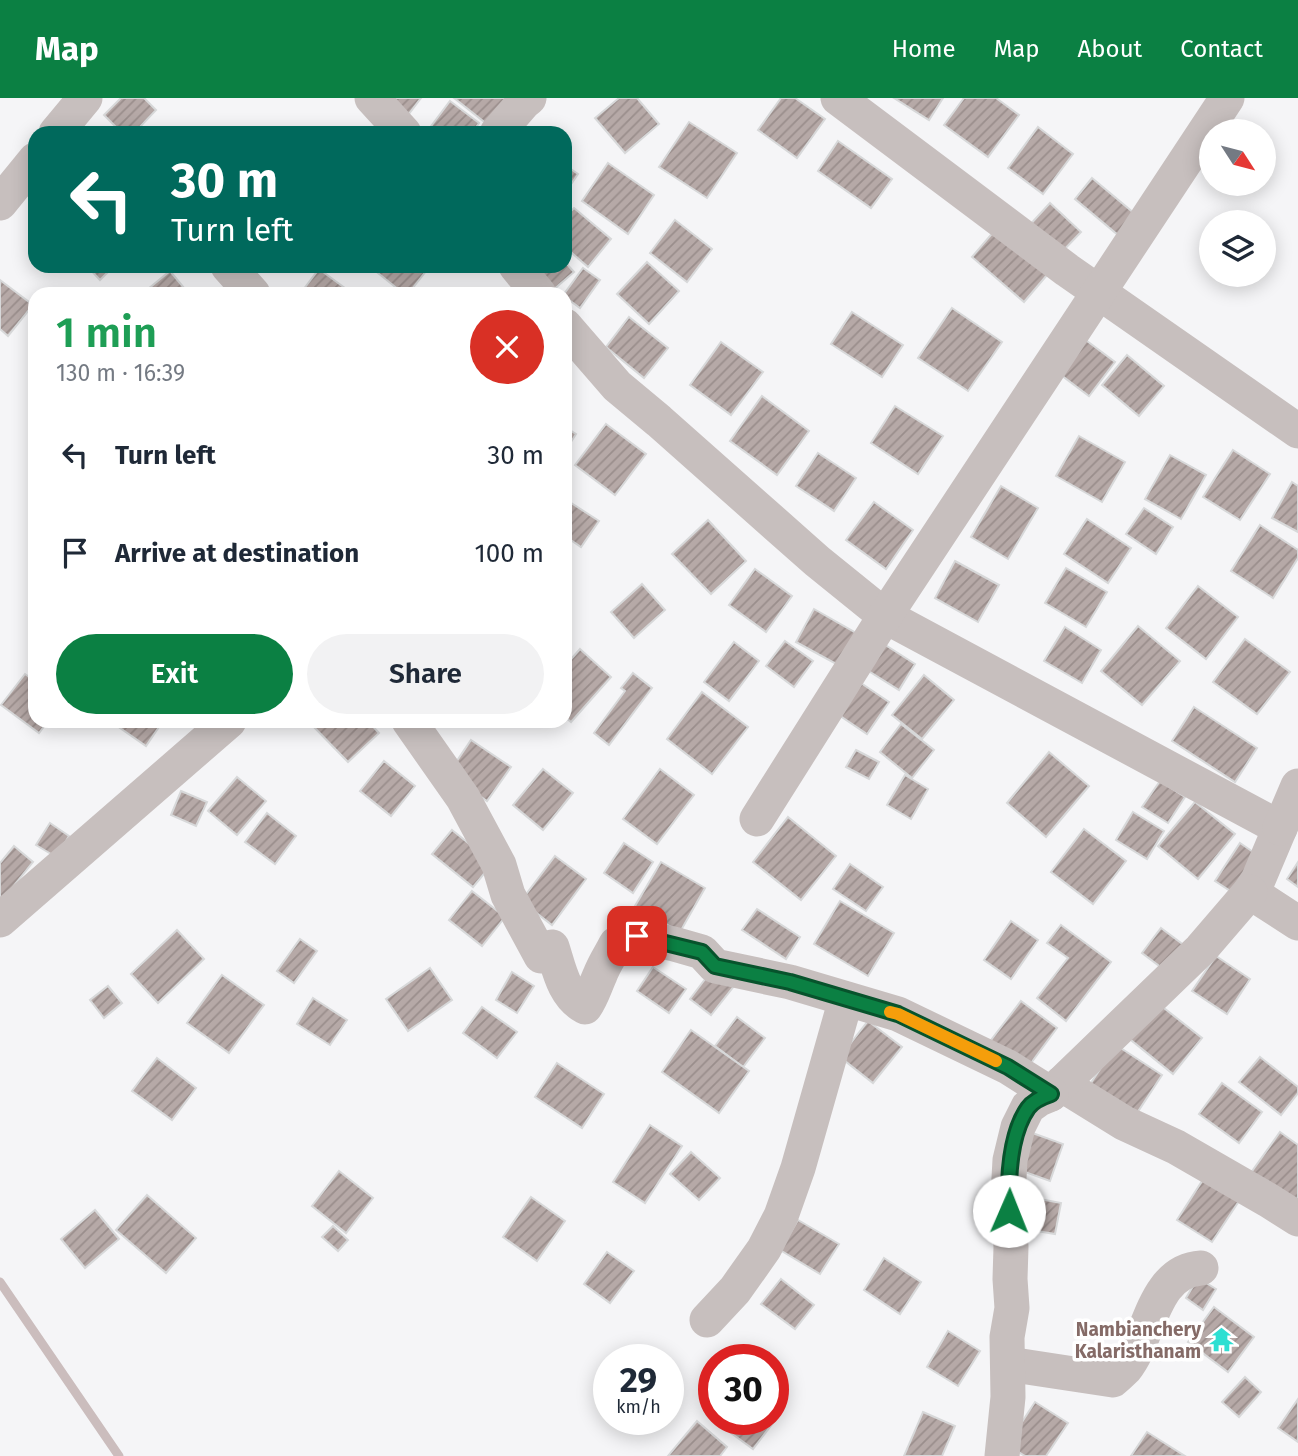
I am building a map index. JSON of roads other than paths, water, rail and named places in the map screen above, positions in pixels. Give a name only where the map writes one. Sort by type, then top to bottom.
[{"type":"street","points":[[372,98],[398,126]]},
{"type":"street","points":[[503,126],[529,98]]},
{"type":"street","points":[[838,98],[1066,270],[1298,431]]},
{"type":"street","points":[[757,819],[885,617],[1227,98]]},
{"type":"street","points":[[0,203],[28,169]]},
{"type":"street","points":[[234,273],[247,287]]},
{"type":"street","points":[[522,273],[533,287]]},
{"type":"street","points":[[572,336],[617,386],[885,617],[1280,828]]},
{"type":"street","points":[[0,920],[221,728]]},
{"type":"street","points":[[414,728],[463,798],[499,865],[508,895],[541,956],[552,947],[565,986],[577,1002],[585,1007],[616,944],[637,936],[702,952],[715,966],[790,982],[898,1014],[1176,1147],[1298,1219]]},
{"type":"street","points":[[1002,1456],[1008,1397],[1007,1337],[1012,1308],[1008,1196],[1010,1160],[1018,1127],[1028,1107],[1056,1089],[1201,949],[1250,892],[1258,880],[1298,786]]},
{"type":"street","points":[[1250,892],[1298,923]]},
{"type":"street","points":[[707,1320],[742,1280],[764,1249],[781,1216],[808,1134],[846,999]]},
{"type":"street","points":[[1007,1364],[1113,1380],[1126,1368],[1146,1329],[1155,1304],[1167,1287],[1176,1277],[1201,1268]]},
{"type":"waterway","points":[[0,1282],[119,1456]]},
{"type":"place","name":"Nambianchery Kalaristhanam","points":[[1221,1340]]}]
